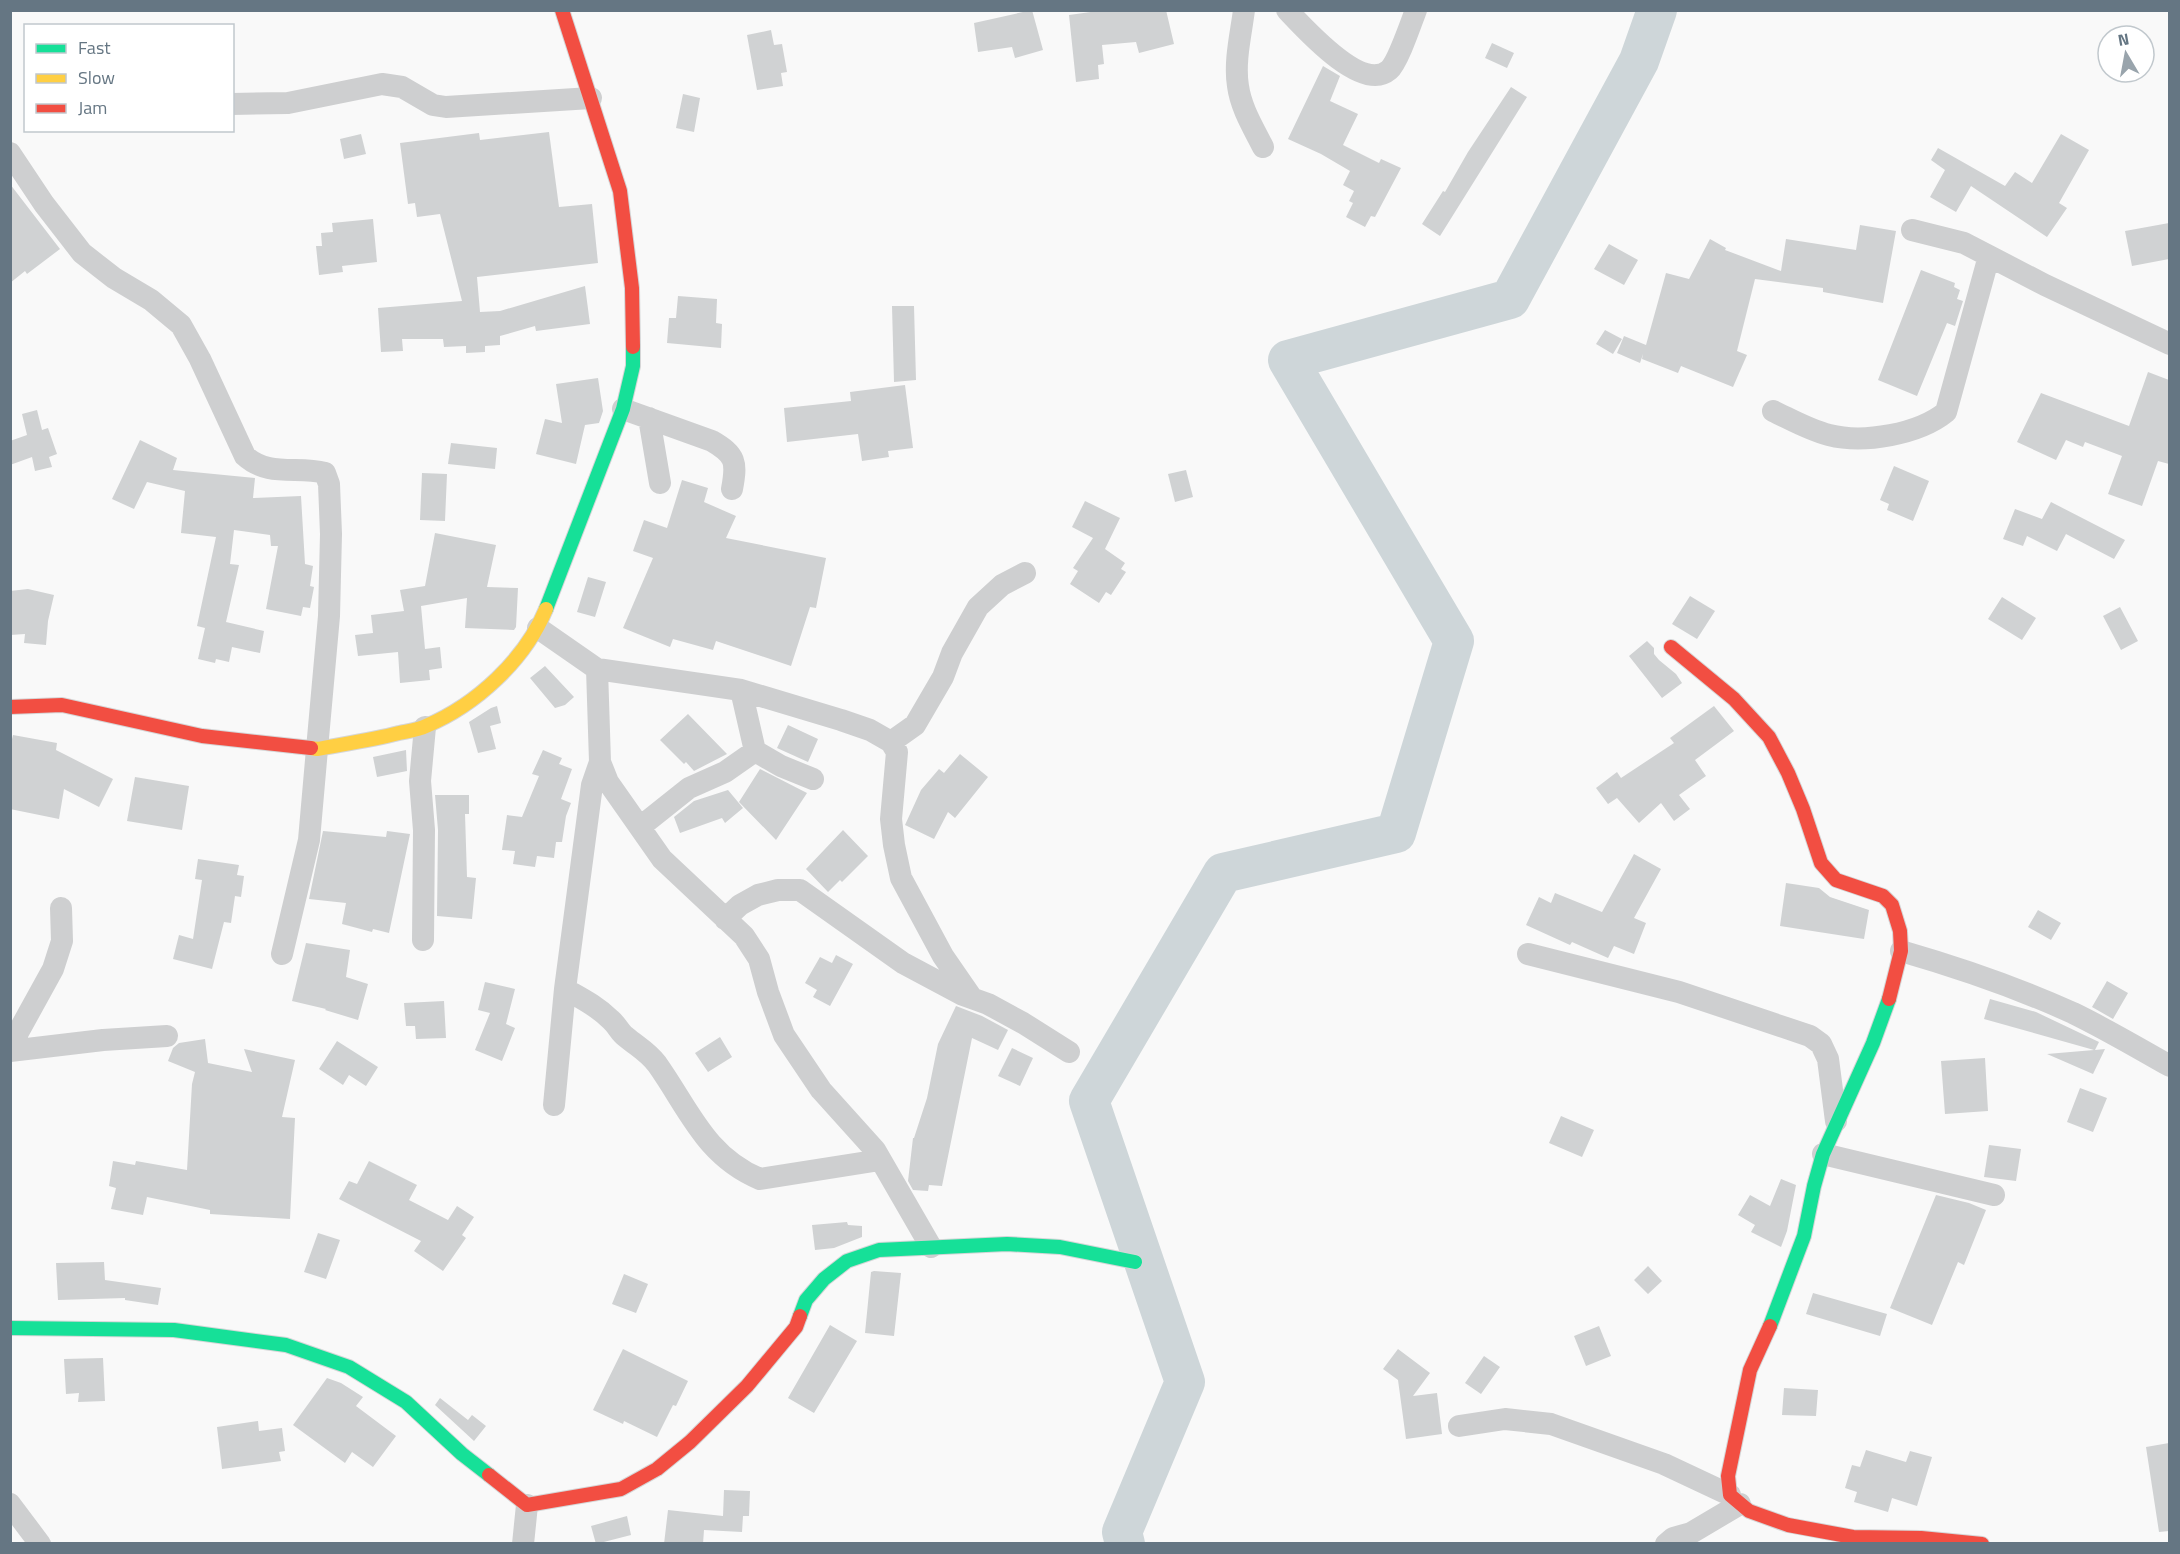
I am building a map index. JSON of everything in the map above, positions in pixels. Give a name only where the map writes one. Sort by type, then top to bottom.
[{"type":"street","points":[[1244,10],[1238,85],[1248,118],[1263,147]]},
{"type":"street","points":[[1287,10],[1331,55],[1368,76],[1381,75],[1391,68],[1416,10]]},
{"type":"street","points":[[10,706],[62,705],[202,736],[317,749],[425,727],[475,698],[512,663],[538,628],[571,548],[622,409],[633,366],[632,288],[620,191],[591,98],[568,12]]},
{"type":"street","points":[[234,104],[288,103],[382,84],[402,87],[433,105],[446,107],[591,98]]},
{"type":"street","points":[[10,153],[44,204],[82,253],[114,279],[151,300],[181,325],[200,359],[245,456],[255,465],[272,470],[313,470],[325,473],[329,484],[331,534],[329,616],[309,840],[282,954]]},
{"type":"street","points":[[1912,230],[1964,243],[2045,285],[2169,344]]},
{"type":"street","points":[[1773,411],[1812,430],[1832,436],[1854,438],[1886,436],[1935,421],[1946,412],[1989,256]]},
{"type":"street","points":[[622,409],[712,441],[723,448],[734,458],[735,471],[732,489]]},
{"type":"street","points":[[649,418],[660,483]]},
{"type":"street","points":[[891,742],[915,725],[943,677],[952,653],[978,607],[1002,585],[1025,573]]},
{"type":"street","points":[[538,628],[597,669],[741,690],[870,730],[891,742],[897,752],[891,819],[901,878],[944,956],[972,998]]},
{"type":"street","points":[[1671,647],[1734,699],[1768,737],[1788,774],[1803,809],[1821,863],[1836,880],[1882,896],[1892,905],[1900,932],[1901,951],[1887,1005],[1823,1154],[1804,1236],[1764,1343],[1750,1370],[1728,1476],[1735,1500]]},
{"type":"street","points":[[597,669],[600,762],[608,782],[662,859],[744,936],[759,959],[784,1035],[821,1090],[875,1150],[931,1247]]},
{"type":"street","points":[[741,690],[755,751],[813,779]]},
{"type":"street","points":[[423,940],[424,830],[420,781],[425,727]]},
{"type":"street","points":[[640,827],[689,788],[725,771],[755,751]]},
{"type":"street","points":[[554,1105],[565,989],[592,785],[600,762]]},
{"type":"street","points":[[725,919],[741,905],[758,896],[778,890],[800,890],[903,963],[988,1004],[1023,1023],[1069,1053]]},
{"type":"street","points":[[10,1049],[54,969],[62,940],[61,908]]},
{"type":"street","points":[[1901,951],[1950,966],[2075,1014],[2169,1066]]},
{"type":"street","points":[[1528,954],[1678,992],[1810,1036],[1821,1044],[1828,1059],[1836,1121]]},
{"type":"street","points":[[565,989],[590,1003],[613,1021],[624,1036],[642,1048],[656,1064],[702,1134],[744,1172],[760,1179],[880,1160]]},
{"type":"street","points":[[10,1049],[166,1036]]},
{"type":"street","points":[[1823,1154],[1994,1195]]},
{"type":"street","points":[[10,1328],[174,1330],[286,1345],[349,1367],[406,1402],[462,1454],[527,1505],[621,1489],[657,1469],[690,1442],[760,1371],[796,1327],[806,1300],[824,1279],[847,1261],[879,1250],[1007,1244],[1060,1246],[1135,1262]]},
{"type":"street","points":[[1459,1426],[1505,1419],[1551,1425],[1664,1464],[1735,1500],[1785,1534],[1921,1538],[1982,1544]]},
{"type":"street","points":[[1666,1544],[1673,1538],[1690,1533],[1735,1500]]},
{"type":"street","points":[[10,1504],[40,1544]]},
{"type":"street","points":[[523,1544],[527,1505]]},
{"type":"building","points":[[1032,10],[1043,50],[1015,58],[1012,47],[978,52],[974,23]]},
{"type":"building","points":[[1105,10],[1166,10],[1174,44],[1139,53],[1136,42],[1102,45],[1104,64],[1098,65],[1099,79],[1076,82],[1069,15]]},
{"type":"building","points":[[771,30],[774,45],[782,44],[787,72],[781,73],[783,86],[757,90],[747,35]]},
{"type":"building","points":[[1492,43],[1514,53],[1507,68],[1485,58]]},
{"type":"building","points":[[1323,66],[1340,76],[1330,101],[1358,114],[1343,145],[1379,163],[1381,159],[1401,168],[1375,217],[1371,216],[1365,227],[1346,217],[1353,203],[1349,201],[1354,191],[1343,185],[1350,171],[1321,154],[1288,139]]},
{"type":"building","points":[[1511,87],[1527,97],[1440,236],[1422,224],[1443,191],[1445,192],[1468,152]]},
{"type":"building","points":[[683,94],[700,98],[694,132],[676,128]]},
{"type":"building","points":[[549,132],[559,207],[592,204],[598,263],[477,277],[480,312],[500,311],[585,286],[590,324],[536,331],[535,326],[500,336],[500,345],[485,346],[485,352],[466,353],[466,346],[444,347],[443,339],[402,339],[403,351],[381,352],[378,308],[462,301],[440,214],[417,217],[415,203],[408,204],[400,143],[479,133],[480,140]]},
{"type":"building","points":[[361,134],[366,154],[344,159],[340,139]]},
{"type":"building","points":[[2061,134],[2089,150],[2059,203],[2067,208],[2047,237],[1971,186],[1956,212],[1930,197],[1945,170],[1931,160],[1938,148],[2005,186],[2015,172],[2032,183]]},
{"type":"building","points":[[10,184],[60,249],[27,274],[25,271],[10,283]]},
{"type":"building","points":[[373,219],[377,262],[342,266],[343,272],[319,275],[316,246],[322,246],[321,233],[333,232],[332,223]]},
{"type":"building","points":[[2169,223],[2169,259],[2132,266],[2125,231]]},
{"type":"building","points":[[1860,225],[1896,231],[1883,303],[1823,292],[1823,288],[1755,279],[1737,351],[1747,355],[1733,387],[1681,366],[1678,373],[1642,359],[1643,354],[1640,363],[1617,353],[1624,336],[1646,345],[1666,273],[1689,279],[1710,239],[1726,248],[1725,250],[1781,271],[1786,239],[1856,250]]},
{"type":"building","points":[[1609,244],[1638,260],[1624,285],[1594,269]]},
{"type":"building","points":[[1921,270],[1955,283],[1954,287],[1960,290],[1957,299],[1963,301],[1955,326],[1947,323],[1917,396],[1878,380]]},
{"type":"building","points":[[678,296],[717,299],[716,323],[722,324],[721,348],[667,343],[669,318],[676,318]]},
{"type":"building","points":[[892,306],[914,306],[916,380],[894,382]]},
{"type":"building","points":[[1605,330],[1622,339],[1613,354],[1596,344]]},
{"type":"building","points":[[2148,372],[2169,380],[2169,464],[2158,461],[2142,506],[2108,494],[2122,456],[2085,442],[2083,447],[2066,440],[2056,460],[2017,442],[2041,393],[2129,426]]},
{"type":"building","points":[[598,378],[603,411],[599,423],[585,425],[576,464],[536,454],[545,419],[562,423],[556,384]]},
{"type":"building","points":[[905,385],[913,448],[888,451],[889,457],[862,461],[858,434],[787,442],[784,408],[851,401],[850,392]]},
{"type":"building","points":[[37,410],[42,430],[48,428],[57,454],[49,457],[52,467],[35,471],[32,457],[10,465],[10,441],[27,435],[22,414]]},
{"type":"building","points":[[140,440],[177,458],[173,470],[255,478],[253,498],[301,496],[305,564],[313,566],[310,586],[314,587],[310,608],[303,607],[301,616],[266,609],[278,546],[271,546],[270,535],[234,530],[230,564],[239,565],[226,622],[264,631],[260,653],[232,647],[229,662],[216,659],[215,663],[198,659],[205,628],[197,626],[216,537],[181,533],[185,491],[147,482],[134,509],[112,499]]},
{"type":"building","points":[[451,443],[497,448],[495,469],[448,464]]},
{"type":"building","points":[[1894,466],[1929,481],[1913,521],[1887,510],[1889,504],[1880,500]]},
{"type":"building","points":[[1186,470],[1193,497],[1175,502],[1168,474]]},
{"type":"building","points":[[422,473],[447,474],[445,521],[420,520]]},
{"type":"building","points":[[682,480],[708,488],[704,502],[736,516],[726,538],[826,558],[816,608],[810,607],[791,666],[716,641],[713,650],[673,639],[670,647],[623,628],[653,558],[633,551],[644,520],[667,528]]},
{"type":"building","points":[[1085,501],[1120,518],[1105,549],[1125,563],[1121,569],[1126,572],[1111,595],[1106,592],[1099,603],[1070,584],[1078,571],[1073,568],[1093,538],[1072,527]]},
{"type":"building","points":[[2051,502],[2125,540],[2114,559],[2066,534],[2057,551],[2027,536],[2023,546],[2003,539],[2015,509],[2042,519]]},
{"type":"building","points":[[435,533],[496,545],[487,587],[518,588],[516,627],[514,630],[465,628],[467,598],[421,606],[425,649],[440,647],[442,668],[429,670],[430,680],[400,683],[398,652],[358,656],[355,635],[373,633],[371,615],[404,611],[400,590],[425,586]]},
{"type":"building","points":[[588,577],[606,582],[595,617],[577,612]]},
{"type":"building","points":[[28,589],[54,595],[48,621],[46,645],[24,643],[25,634],[10,635],[10,591]]},
{"type":"building","points":[[1690,596],[1715,611],[1697,639],[1672,624]]},
{"type":"building","points":[[2002,597],[2036,618],[2022,640],[1988,619]]},
{"type":"building","points":[[2120,607],[2138,641],[2121,650],[2103,616]]},
{"type":"building","points":[[1647,641],[1654,648],[1654,654],[1659,660],[1676,674],[1682,683],[1662,698],[1629,656]]},
{"type":"building","points":[[545,666],[574,697],[565,705],[555,708],[530,678]]},
{"type":"building","points":[[497,706],[501,723],[490,726],[496,749],[478,753],[469,722]]},
{"type":"building","points":[[1714,706],[1734,731],[1695,760],[1706,776],[1679,795],[1690,809],[1674,821],[1661,803],[1639,823],[1617,798],[1608,804],[1596,788],[1617,772],[1621,778],[1674,743],[1670,738]]},
{"type":"building","points":[[688,714],[727,754],[694,771],[660,740]]},
{"type":"building","points":[[788,725],[818,739],[808,762],[777,748]]},
{"type":"building","points":[[13,735],[57,743],[56,750],[113,779],[99,807],[64,789],[59,819],[10,809],[10,747]]},
{"type":"building","points":[[406,750],[407,771],[377,777],[373,757]]},
{"type":"building","points":[[543,750],[562,758],[559,764],[572,769],[561,799],[571,803],[566,816],[562,842],[556,842],[554,858],[537,856],[535,867],[513,864],[515,851],[502,850],[507,815],[522,817],[539,776],[532,774]]},
{"type":"building","points":[[960,754],[988,777],[955,818],[948,812],[934,839],[905,825],[921,790],[939,769],[944,773]]},
{"type":"building","points":[[760,769],[807,793],[776,840],[739,802]]},
{"type":"building","points":[[135,777],[189,786],[182,830],[127,821]]},
{"type":"building","points":[[728,790],[743,808],[725,823],[722,818],[680,833],[674,817],[694,801]]},
{"type":"building","points":[[435,795],[469,795],[469,814],[465,814],[467,877],[476,878],[472,919],[437,916],[438,830]]},
{"type":"building","points":[[843,830],[868,856],[842,882],[840,880],[828,892],[806,869]]},
{"type":"building","points":[[323,831],[386,837],[387,831],[410,834],[389,933],[373,929],[372,932],[342,924],[346,903],[309,899]]},
{"type":"building","points":[[1634,854],[1661,869],[1634,918],[1646,923],[1634,954],[1614,946],[1608,958],[1572,942],[1570,945],[1526,925],[1539,897],[1551,903],[1555,893],[1602,912]]},
{"type":"building","points":[[198,859],[239,865],[237,875],[244,876],[241,897],[235,896],[231,923],[224,922],[212,969],[173,959],[179,935],[193,939],[202,880],[195,879]]},
{"type":"building","points":[[1786,883],[1819,888],[1830,897],[1869,910],[1864,939],[1780,926]]},
{"type":"building","points":[[2038,910],[2061,923],[2051,940],[2028,927]]},
{"type":"building","points":[[306,943],[350,950],[346,977],[368,984],[358,1020],[292,1001]]},
{"type":"building","points":[[836,955],[853,964],[830,1006],[813,997],[817,990],[805,983],[820,957],[832,963]]},
{"type":"building","points":[[2107,981],[2128,993],[2113,1019],[2092,1007]]},
{"type":"building","points":[[485,982],[515,989],[506,1024],[515,1028],[502,1061],[475,1050],[490,1013],[478,1010]]},
{"type":"building","points":[[1990,999],[2036,1012],[2099,1042],[2095,1050],[2105,1049],[2093,1074],[2047,1054],[2094,1050],[1984,1019]]},
{"type":"building","points":[[444,1001],[446,1038],[416,1039],[415,1026],[406,1026],[404,1003]]},
{"type":"building","points":[[956,1006],[982,1016],[1008,1030],[998,1050],[972,1038],[942,1186],[929,1185],[928,1191],[913,1190],[908,1181],[913,1138],[927,1098],[938,1044]]},
{"type":"building","points":[[720,1037],[732,1057],[708,1072],[695,1053]]},
{"type":"building","points":[[205,1039],[208,1063],[252,1072],[244,1049],[295,1060],[282,1117],[295,1118],[290,1219],[210,1214],[210,1210],[147,1197],[143,1215],[111,1209],[116,1188],[109,1186],[113,1161],[135,1165],[136,1161],[187,1170],[192,1084],[195,1072],[168,1061],[173,1048],[179,1043]]},
{"type":"building","points":[[337,1041],[378,1067],[366,1086],[349,1075],[343,1085],[319,1069]]},
{"type":"building","points":[[1012,1048],[1033,1058],[1020,1086],[998,1076]]},
{"type":"building","points":[[1985,1058],[1988,1111],[1945,1114],[1941,1061]]},
{"type":"building","points":[[2080,1088],[2107,1098],[2093,1132],[2067,1122]]},
{"type":"building","points":[[1561,1116],[1594,1130],[1582,1157],[1549,1143]]},
{"type":"building","points":[[1989,1145],[2021,1149],[2016,1181],[1984,1177]]},
{"type":"building","points":[[369,1161],[417,1185],[409,1200],[448,1220],[457,1206],[474,1217],[462,1235],[466,1238],[443,1271],[414,1251],[421,1241],[339,1199],[349,1181],[357,1184]]},
{"type":"building","points":[[1781,1179],[1796,1185],[1787,1231],[1781,1247],[1751,1232],[1755,1225],[1738,1215],[1750,1195],[1770,1206]]},
{"type":"building","points":[[1936,1195],[1969,1203],[1986,1210],[1964,1265],[1958,1262],[1932,1325],[1890,1308]]},
{"type":"building","points":[[847,1222],[848,1225],[862,1226],[862,1237],[834,1248],[815,1250],[812,1225]]},
{"type":"building","points":[[318,1233],[340,1240],[326,1279],[304,1272]]},
{"type":"building","points":[[104,1262],[105,1280],[161,1288],[158,1305],[125,1300],[125,1298],[58,1300],[56,1263]]},
{"type":"building","points":[[1648,1266],[1662,1281],[1648,1294],[1634,1280]]},
{"type":"building","points":[[871,1272],[901,1273],[894,1336],[865,1333]]},
{"type":"building","points":[[624,1274],[648,1284],[636,1313],[612,1304]]},
{"type":"building","points":[[1813,1293],[1887,1314],[1880,1336],[1806,1314]]},
{"type":"building","points":[[830,1325],[857,1341],[814,1413],[788,1398]]},
{"type":"building","points":[[1599,1326],[1611,1356],[1586,1366],[1574,1336]]},
{"type":"building","points":[[623,1349],[688,1381],[657,1437],[624,1421],[623,1424],[593,1410]]},
{"type":"building","points":[[1398,1349],[1430,1373],[1413,1396],[1437,1393],[1442,1434],[1406,1439],[1398,1380],[1383,1369]]},
{"type":"building","points":[[1484,1356],[1500,1367],[1481,1394],[1465,1383]]},
{"type":"building","points":[[103,1358],[105,1401],[78,1402],[79,1393],[66,1394],[64,1359]]},
{"type":"building","points":[[327,1378],[341,1383],[363,1397],[356,1406],[396,1436],[373,1467],[352,1452],[345,1463],[293,1425]]},
{"type":"building","points":[[1784,1388],[1818,1390],[1816,1416],[1782,1415]]},
{"type":"building","points":[[440,1398],[468,1420],[472,1415],[486,1426],[474,1441],[435,1405]]},
{"type":"building","points":[[258,1421],[259,1431],[282,1428],[285,1451],[279,1452],[281,1461],[222,1469],[217,1427]]},
{"type":"building","points":[[2169,1443],[2169,1531],[2159,1532],[2146,1447]]},
{"type":"building","points":[[1866,1450],[1906,1462],[1910,1451],[1932,1457],[1917,1506],[1892,1498],[1888,1512],[1854,1502],[1857,1492],[1845,1488],[1852,1465],[1860,1467]]},
{"type":"building","points":[[724,1490],[750,1491],[749,1516],[743,1516],[742,1532],[704,1530],[703,1544],[664,1544],[668,1510],[723,1516]]},
{"type":"building","points":[[627,1516],[631,1535],[596,1544],[591,1526]]},
{"type":"waterway","points":[[1125,1544],[1122,1532],[1185,1382],[1089,1101],[1223,873],[1396,833],[1454,641],[1288,360],[1510,299],[1639,61],[1657,10]]},
{"type":"traffic: fast","points":[[546,609],[623,409],[633,366],[633,347]]},
{"type":"traffic: fast","points":[[1770,1326],[1804,1236],[1823,1154],[1873,1043],[1889,999]]},
{"type":"traffic: fast","points":[[800,1316],[806,1300],[824,1279],[847,1261],[879,1250],[1007,1244],[1060,1247],[1135,1262]]},
{"type":"traffic: fast","points":[[10,1328],[174,1330],[286,1345],[349,1367],[406,1402],[462,1454],[489,1475]]},
{"type":"traffic: slow","points":[[311,748],[317,749],[413,730],[445,717],[480,693],[512,663],[537,628],[546,609]]},
{"type":"traffic: jam","points":[[562,10],[620,191],[632,288],[633,347]]},
{"type":"traffic: jam","points":[[1671,647],[1734,699],[1769,737],[1788,773],[1803,809],[1821,863],[1836,880],[1883,896],[1892,905],[1900,931],[1901,951],[1889,999]]},
{"type":"traffic: jam","points":[[10,707],[62,705],[202,736],[311,748]]},
{"type":"traffic: jam","points":[[489,1475],[527,1505],[621,1489],[657,1469],[690,1442],[747,1386],[796,1327],[800,1316]]},
{"type":"traffic: jam","points":[[1770,1326],[1750,1370],[1728,1476],[1730,1495],[1749,1511],[1788,1525],[1853,1537],[1921,1538],[1982,1544]]}]
